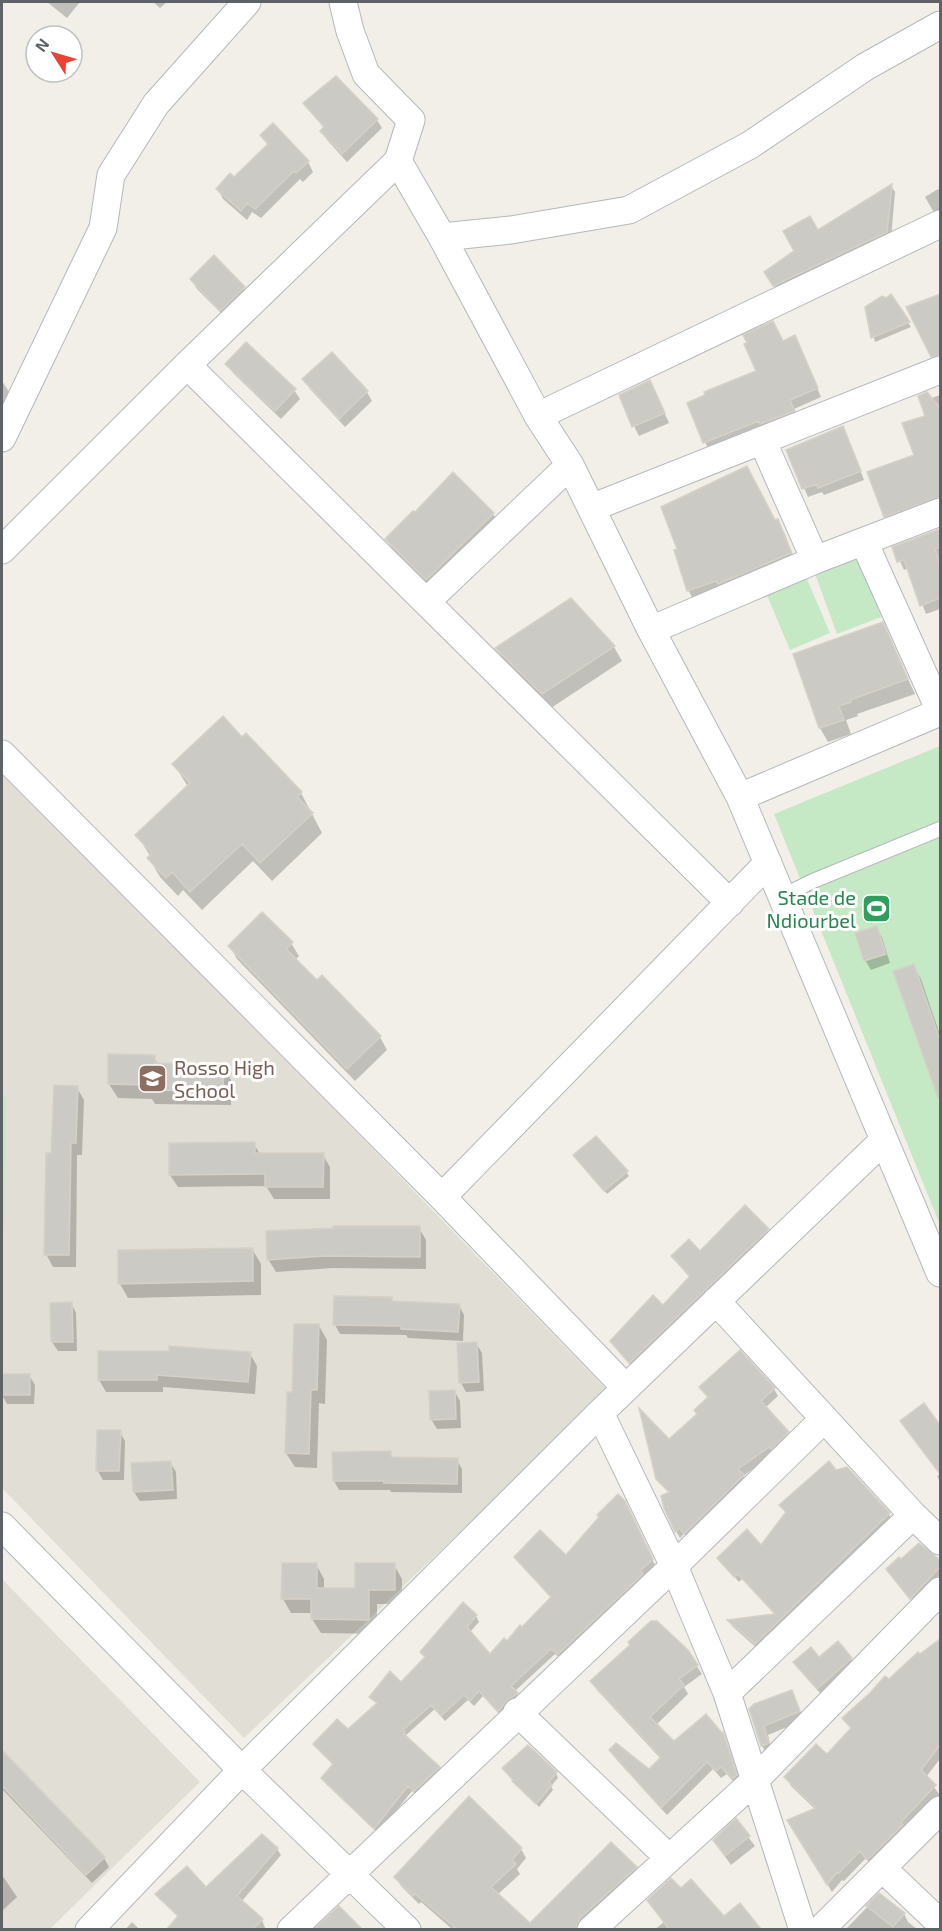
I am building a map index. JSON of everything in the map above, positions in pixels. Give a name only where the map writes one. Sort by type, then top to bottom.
[{"type":"street","points":[[2,438],[102,228],[111,175],[156,104],[248,2]]},
{"type":"street","points":[[2,550],[187,365],[398,161],[411,120],[366,74],[350,31],[343,2]]},
{"type":"street","points":[[442,237],[511,230],[629,210],[750,145],[864,67],[940,25]]},
{"type":"street","points":[[398,161],[442,237],[538,416],[570,465],[651,630],[740,797],[940,1273]]},
{"type":"street","points":[[538,416],[940,224]]},
{"type":"street","points":[[187,365],[730,903]]},
{"type":"street","points":[[591,508],[940,370]]},
{"type":"street","points":[[762,440],[815,560]]},
{"type":"street","points":[[427,601],[570,465]]},
{"type":"street","points":[[651,630],[815,560],[940,512]]},
{"type":"street","points":[[740,797],[940,712],[864,542]]},
{"type":"street","points":[[2,754],[441,1197],[626,1388]]},
{"type":"street","points":[[441,1197],[768,863]]},
{"type":"street","points":[[89,1929],[242,1770],[600,1413],[884,1140]]},
{"type":"street","points":[[716,1301],[913,1515],[940,1541]]},
{"type":"street","points":[[600,1413],[674,1566],[727,1693],[803,1929]]},
{"type":"street","points":[[291,1929],[674,1566],[824,1419]]},
{"type":"street","points":[[727,1693],[913,1515]]},
{"type":"street","points":[[2,1526],[242,1770],[407,1929]]},
{"type":"street","points":[[591,1929],[754,1781],[940,1591]]},
{"type":"street","points":[[518,1712],[669,1858]]},
{"type":"street","points":[[820,1929],[940,1810]]},
{"type":"street","points":[[882,1868],[940,1923]]},
{"type":"lane","points":[[782,896],[940,829]]},
{"type":"shaded area","name":"Rosso High School","points":[[2,767],[608,1391],[244,1738],[2,1488]]},
{"type":"shaded area","points":[[2,1579],[200,1782],[50,1929],[2,1929]]},
{"type":"green space","points":[[859,555],[881,617],[837,634],[814,571]]},
{"type":"green space","points":[[806,577],[830,633],[790,650],[766,593]]},
{"type":"green space","name":"Stade de Ndiourbel","points":[[940,746],[940,1225],[774,814]]},
{"type":"green space","points":[[2,1096],[6,1096],[4,1230],[2,1230]]},
{"type":"building","points":[[336,76],[378,119],[342,154],[320,131],[324,127],[303,103]]},
{"type":"building","points":[[273,123],[309,161],[296,173],[294,171],[255,209],[247,203],[241,211],[216,189],[230,173],[234,177],[268,144],[260,135]]},
{"type":"building","points":[[892,184],[887,232],[773,286],[764,272],[794,251],[783,231],[810,216],[818,230]]},
{"type":"building","points":[[214,255],[245,287],[220,311],[190,279]]},
{"type":"building","points":[[891,294],[910,322],[871,338],[865,307],[882,296],[886,298]]},
{"type":"building","points":[[940,294],[940,355],[931,357],[906,307]]},
{"type":"building","points":[[773,321],[783,341],[795,335],[818,388],[790,400],[795,411],[760,424],[759,421],[703,443],[687,403],[705,395],[704,392],[756,371],[744,344],[747,343],[743,335]]},
{"type":"building","points":[[246,342],[296,389],[275,411],[225,364]]},
{"type":"building","points":[[332,352],[368,391],[339,419],[302,379]]},
{"type":"building","points":[[650,380],[665,413],[632,427],[619,395]]},
{"type":"building","points":[[927,392],[940,408],[940,497],[884,517],[867,472],[914,455],[902,423],[925,416],[918,396]]},
{"type":"building","points":[[843,426],[861,471],[818,488],[817,484],[802,489],[786,450]]},
{"type":"building","points":[[747,466],[775,520],[778,519],[791,553],[718,584],[716,581],[687,591],[674,550],[677,549],[661,507]]},
{"type":"building","points":[[453,472],[494,513],[426,580],[385,539],[413,511],[415,512]]},
{"type":"building","points":[[940,529],[940,547],[935,549],[940,566],[940,598],[920,606],[904,560],[897,562],[892,547]]},
{"type":"building","points":[[571,598],[615,646],[542,694],[495,648]]},
{"type":"building","points":[[883,622],[908,679],[839,706],[844,720],[819,728],[793,654]]},
{"type":"building","points":[[223,716],[242,737],[246,733],[302,792],[297,797],[313,813],[260,863],[242,844],[190,892],[172,872],[166,878],[147,858],[152,853],[135,835],[190,783],[172,764]]},
{"type":"building","points":[[262,912],[293,942],[286,949],[317,980],[322,975],[381,1036],[347,1069],[228,946]]},
{"type":"building","points":[[877,926],[886,954],[864,961],[855,933]]},
{"type":"building","points":[[914,964],[940,1040],[940,1098],[938,1098],[893,971]]},
{"type":"building","points":[[108,1054],[155,1055],[155,1063],[224,1064],[223,1091],[145,1090],[146,1085],[108,1084]]},
{"type":"building","points":[[54,1085],[78,1086],[76,1143],[71,1143],[69,1255],[44,1255],[46,1153],[51,1153]]},
{"type":"building","points":[[596,1136],[628,1171],[604,1191],[573,1155]]},
{"type":"building","points":[[255,1142],[255,1153],[324,1153],[323,1187],[265,1187],[265,1174],[169,1175],[169,1143]]},
{"type":"building","points":[[745,1205],[769,1229],[629,1363],[610,1341],[653,1295],[663,1305],[690,1276],[671,1256],[689,1239],[700,1251]]},
{"type":"building","points":[[333,1226],[420,1226],[420,1257],[325,1256],[267,1260],[266,1231],[333,1228]]},
{"type":"building","points":[[253,1248],[253,1281],[118,1284],[118,1250]]},
{"type":"building","points":[[334,1296],[392,1297],[392,1301],[460,1304],[458,1332],[401,1329],[401,1326],[333,1325]]},
{"type":"building","points":[[72,1302],[73,1342],[51,1342],[50,1303]]},
{"type":"building","points":[[294,1324],[319,1324],[317,1390],[311,1390],[309,1454],[285,1453],[287,1392],[292,1392]]},
{"type":"building","points":[[477,1342],[479,1382],[459,1383],[457,1343]]},
{"type":"building","points":[[169,1346],[251,1352],[248,1382],[157,1375],[157,1380],[98,1380],[98,1351],[169,1351]]},
{"type":"building","points":[[740,1350],[775,1388],[761,1401],[789,1432],[771,1449],[769,1447],[738,1469],[744,1475],[684,1534],[679,1528],[675,1532],[661,1496],[669,1492],[656,1479],[639,1408],[669,1439],[697,1414],[694,1410],[708,1397],[699,1387]]},
{"type":"building","points":[[2,1374],[30,1374],[30,1395],[2,1395]]},
{"type":"building","points":[[455,1390],[456,1419],[430,1420],[429,1391]]},
{"type":"building","points":[[924,1403],[940,1425],[940,1474],[900,1421]]},
{"type":"building","points":[[97,1430],[121,1430],[119,1471],[96,1471]]},
{"type":"building","points":[[391,1451],[391,1457],[458,1458],[457,1484],[333,1481],[332,1452]]},
{"type":"building","points":[[171,1461],[173,1490],[133,1492],[131,1463]]},
{"type":"building","points":[[829,1461],[836,1470],[847,1467],[890,1513],[755,1644],[727,1620],[775,1614],[738,1574],[734,1577],[717,1558],[747,1529],[761,1545],[786,1512],[779,1505]]},
{"type":"building","points":[[618,1494],[625,1501],[653,1559],[640,1571],[643,1574],[558,1654],[551,1649],[511,1686],[518,1693],[506,1701],[498,1712],[479,1691],[470,1701],[464,1695],[441,1716],[431,1705],[403,1730],[404,1734],[440,1767],[414,1791],[408,1786],[374,1829],[321,1778],[333,1764],[313,1744],[337,1719],[348,1729],[377,1703],[369,1697],[390,1671],[401,1682],[425,1657],[420,1652],[463,1602],[477,1615],[467,1627],[490,1654],[504,1638],[507,1641],[520,1625],[522,1627],[551,1597],[514,1557],[540,1530],[566,1555],[599,1517],[597,1515]]},
{"type":"building","points":[[919,1543],[940,1560],[940,1567],[910,1599],[886,1569]]},
{"type":"building","points":[[282,1563],[317,1563],[317,1588],[355,1588],[355,1563],[395,1563],[395,1590],[369,1590],[369,1620],[311,1619],[311,1599],[281,1599]]},
{"type":"building","points":[[651,1621],[657,1621],[688,1650],[698,1665],[679,1679],[684,1685],[650,1717],[674,1741],[706,1714],[723,1732],[737,1775],[732,1779],[721,1767],[716,1771],[707,1762],[661,1808],[609,1750],[616,1743],[649,1769],[661,1757],[590,1681],[630,1645],[628,1642]]},
{"type":"building","points":[[940,1639],[940,1745],[921,1770],[936,1785],[901,1822],[903,1825],[867,1860],[860,1851],[839,1873],[837,1872],[827,1885],[787,1820],[816,1808],[784,1777],[816,1744],[827,1754],[851,1728],[842,1718],[885,1676],[889,1679],[918,1652],[920,1654]]},
{"type":"building","points":[[838,1641],[852,1658],[817,1689],[793,1662],[811,1647],[819,1657]]},
{"type":"building","points":[[792,1690],[800,1711],[764,1726],[769,1743],[761,1746],[749,1709],[754,1704]]},
{"type":"building","points":[[528,1745],[557,1772],[549,1782],[552,1785],[536,1804],[502,1768]]},
{"type":"building","points":[[2,1750],[105,1857],[86,1875],[2,1786]]},
{"type":"building","points":[[469,1796],[522,1848],[512,1860],[516,1864],[491,1887],[530,1923],[611,1842],[637,1867],[580,1918],[576,1929],[457,1929],[415,1894],[413,1896],[394,1877]]},
{"type":"building","points":[[736,1818],[750,1836],[725,1856],[713,1840]]},
{"type":"building","points":[[262,1834],[278,1848],[237,1896],[263,1919],[253,1929],[167,1929],[178,1916],[155,1894],[187,1866],[206,1887]]},
{"type":"building","points":[[671,1878],[681,1888],[691,1879],[724,1916],[740,1903],[761,1929],[669,1929],[647,1900]]},
{"type":"building","points":[[879,1893],[905,1913],[893,1927],[866,1906]]},
{"type":"building","points":[[339,1906],[362,1929],[314,1929]]},
{"type":"place","name":"Stade de Ndiourbel","points":[[877,909]]},
{"type":"place","name":"Rosso High School","points":[[153,1079]]}]
